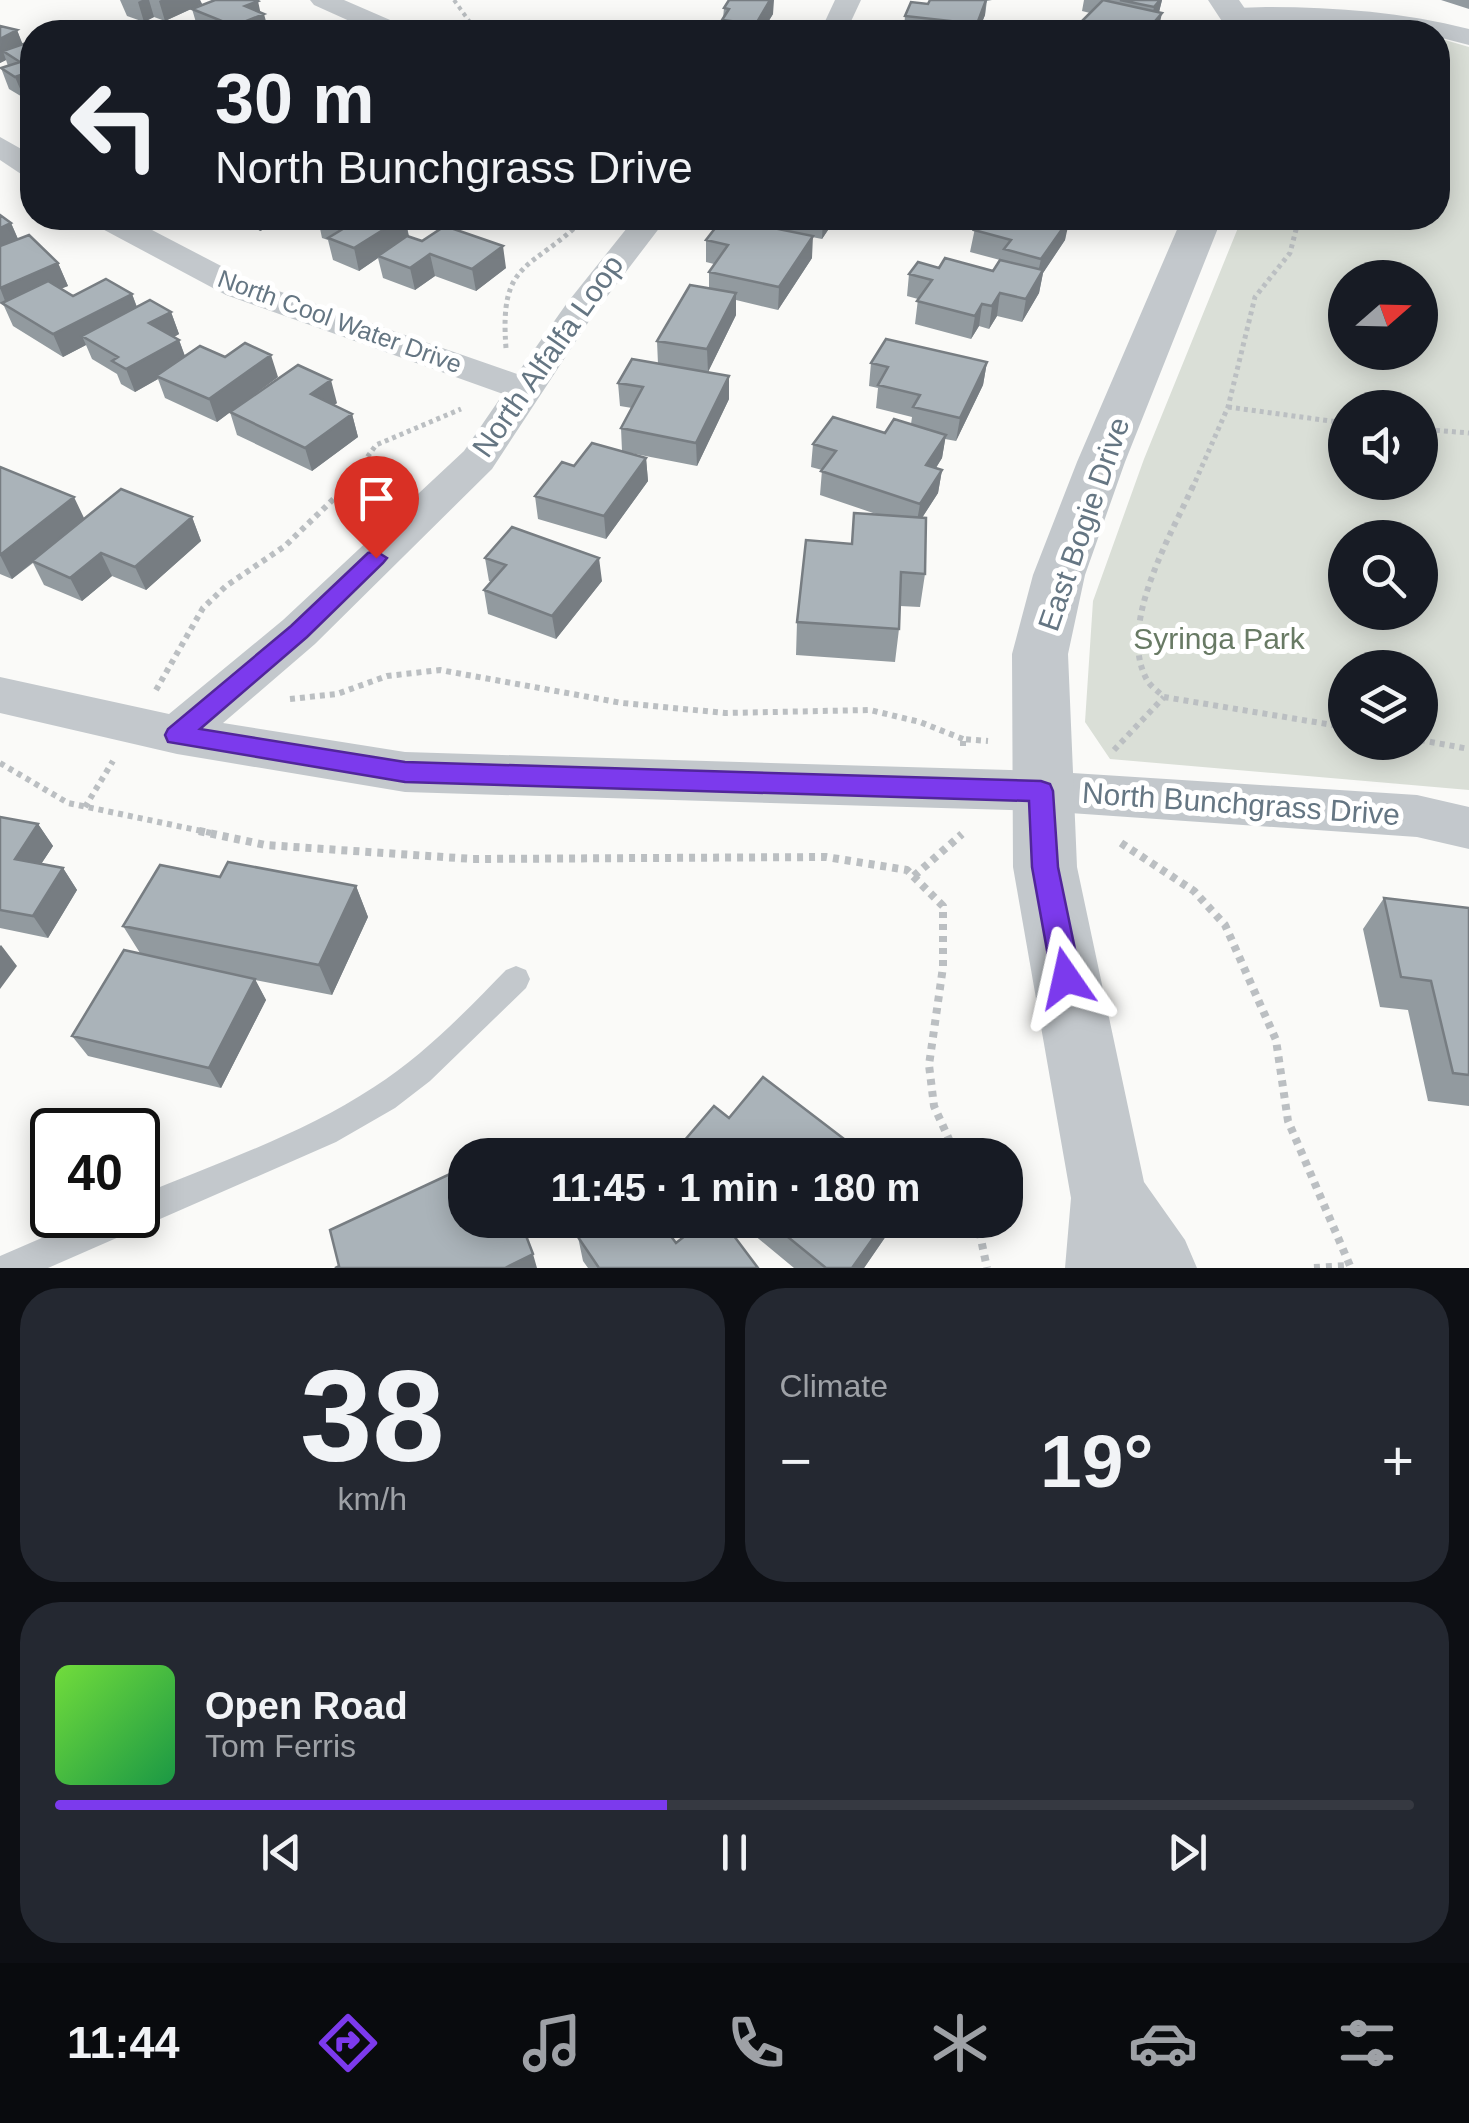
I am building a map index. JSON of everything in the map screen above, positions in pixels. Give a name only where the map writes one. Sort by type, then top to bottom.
[{"type":"street","points":[[324,0],[368,20]]},
{"type":"street","points":[[1235,16],[1362,16],[1390,20]]},
{"type":"street","name":"North Cool Water Drive","points":[[129,230],[238,288],[524,389]]},
{"type":"street","name":"North Alfalfa Loop","points":[[177,735],[299,632],[478,460],[588,296],[641,230]]},
{"type":"street","name":"East Bogie Drive","points":[[1157,1268],[1107,1233],[1045,867],[1040,654],[1059,575],[1197,230]]},
{"type":"street","name":"North Bunchgrass Drive","points":[[0,695],[177,735],[405,772],[1041,791],[1417,816],[1469,828]]},
{"type":"lane","points":[[160,1203],[309,1137],[382,1099],[444,1052],[516,979]]},
{"type":"lane","points":[[11,1268],[80,1238]]},
{"type":"path","points":[[506,350],[502,299],[509,284],[520,267],[570,230]]},
{"type":"path","points":[[1296,230],[1290,253],[1255,297],[1228,407],[1140,605],[1140,647],[1147,680],[1164,697],[1328,725]]},
{"type":"path","points":[[155,691],[203,608],[226,586],[285,546],[324,510],[355,478],[376,445],[472,404]]},
{"type":"path","points":[[1228,407],[1328,421]]},
{"type":"path","points":[[1438,430],[1469,433]]},
{"type":"path","points":[[286,700],[337,694],[387,676],[440,670],[622,703],[725,713],[870,710],[920,722],[963,739]]},
{"type":"path","points":[[1114,750],[1164,697]]},
{"type":"path","points":[[1438,743],[1469,749]]},
{"type":"path","points":[[0,763],[68,803],[265,846],[473,859],[826,857],[906,870],[943,906],[943,966],[929,1065],[934,1106],[948,1138]]},
{"type":"path","points":[[914,876],[965,832]]},
{"type":"path","points":[[1127,844],[1194,891],[1225,925],[1276,1040],[1288,1121],[1350,1267],[1314,1268]]},
{"type":"path","points":[[981,1238],[987,1268]]},
{"type":"green space","name":"Syringa Park","points":[[1450,41],[1469,47],[1469,790],[1110,759],[1085,722],[1093,601],[1144,459],[1237,230],[1450,230]]},
{"type":"building","points":[[215,0],[256,0],[245,6],[264,14],[249,20],[219,20],[192,9]]},
{"type":"building","points":[[729,0],[770,0],[758,20],[722,20],[729,9],[724,8]]},
{"type":"building","points":[[930,0],[986,0],[978,20],[905,16],[911,2],[928,4]]},
{"type":"building","points":[[1103,0],[1162,13],[1156,20],[1083,20]]},
{"type":"building","points":[[1120,0],[1160,0],[1154,7]]},
{"type":"building","points":[[0,26],[17,30],[0,39]]},
{"type":"building","points":[[20,45],[20,62],[3,51]]},
{"type":"building","points":[[20,62],[20,75],[15,77],[1,68]]},
{"type":"building","points":[[0,215],[11,223],[0,228]]},
{"type":"building","points":[[341,230],[383,230],[354,248],[328,238]]},
{"type":"building","points":[[439,230],[457,230],[503,246],[472,269],[430,254],[410,268],[378,256],[407,236],[422,241]]},
{"type":"building","points":[[714,230],[783,230],[813,236],[779,287],[709,272],[728,245],[706,240]]},
{"type":"building","points":[[974,230],[1062,230],[1041,259],[1004,249],[1011,240]]},
{"type":"building","points":[[29,235],[58,263],[0,288],[0,246]]},
{"type":"building","points":[[945,258],[993,271],[1000,260],[1043,270],[1026,299],[1000,293],[992,306],[982,304],[975,316],[917,301],[932,280],[909,274],[918,262],[939,268]]},
{"type":"building","points":[[106,279],[132,294],[53,334],[2,303],[48,281],[73,296]]},
{"type":"building","points":[[690,285],[736,293],[707,349],[657,341]]},
{"type":"building","points":[[150,300],[171,312],[149,323],[179,340],[126,369],[112,361],[118,357],[82,336]]},
{"type":"building","points":[[886,339],[987,362],[960,418],[913,407],[920,395],[878,385],[888,367],[871,363]]},
{"type":"building","points":[[245,343],[271,355],[209,399],[156,376],[200,346],[225,357]]},
{"type":"building","points":[[632,359],[729,376],[696,443],[621,428],[643,387],[618,383]]},
{"type":"building","points":[[298,365],[331,380],[311,394],[352,414],[305,448],[230,412]]},
{"type":"building","points":[[833,417],[885,433],[894,419],[946,435],[926,465],[942,470],[920,504],[821,471],[836,451],[813,444]]},
{"type":"building","points":[[592,443],[646,458],[604,516],[535,496],[562,462],[574,466]]},
{"type":"building","points":[[0,467],[74,497],[0,555]]},
{"type":"building","points":[[121,489],[192,517],[135,567],[101,553],[70,578],[32,561]]},
{"type":"building","points":[[854,513],[926,518],[925,574],[901,572],[899,629],[797,622],[806,540],[852,544]]},
{"type":"building","points":[[512,527],[599,558],[552,616],[484,590],[506,565],[485,558]]},
{"type":"building","points":[[0,817],[38,824],[15,859],[63,868],[33,916],[0,910]]},
{"type":"building","points":[[228,862],[356,886],[319,965],[123,926],[160,865],[220,877]]},
{"type":"building","points":[[1384,898],[1469,908],[1469,1075],[1453,1073],[1431,981],[1401,977]]},
{"type":"building","points":[[124,950],[255,979],[209,1068],[72,1036]]},
{"type":"building","points":[[763,1077],[843,1138],[687,1138],[714,1106],[729,1118]]},
{"type":"building","points":[[448,1175],[448,1238],[527,1238],[533,1254],[505,1268],[335,1268],[339,1266],[330,1230]]},
{"type":"building","points":[[579,1238],[672,1238],[676,1243],[682,1238],[736,1238],[758,1268],[599,1268]]},
{"type":"building","points":[[789,1238],[873,1238],[852,1268],[826,1268]]},
{"type":"route","points":[[376,558],[299,632],[177,735],[405,772],[1041,791],[1045,867],[1066,978]]}]
